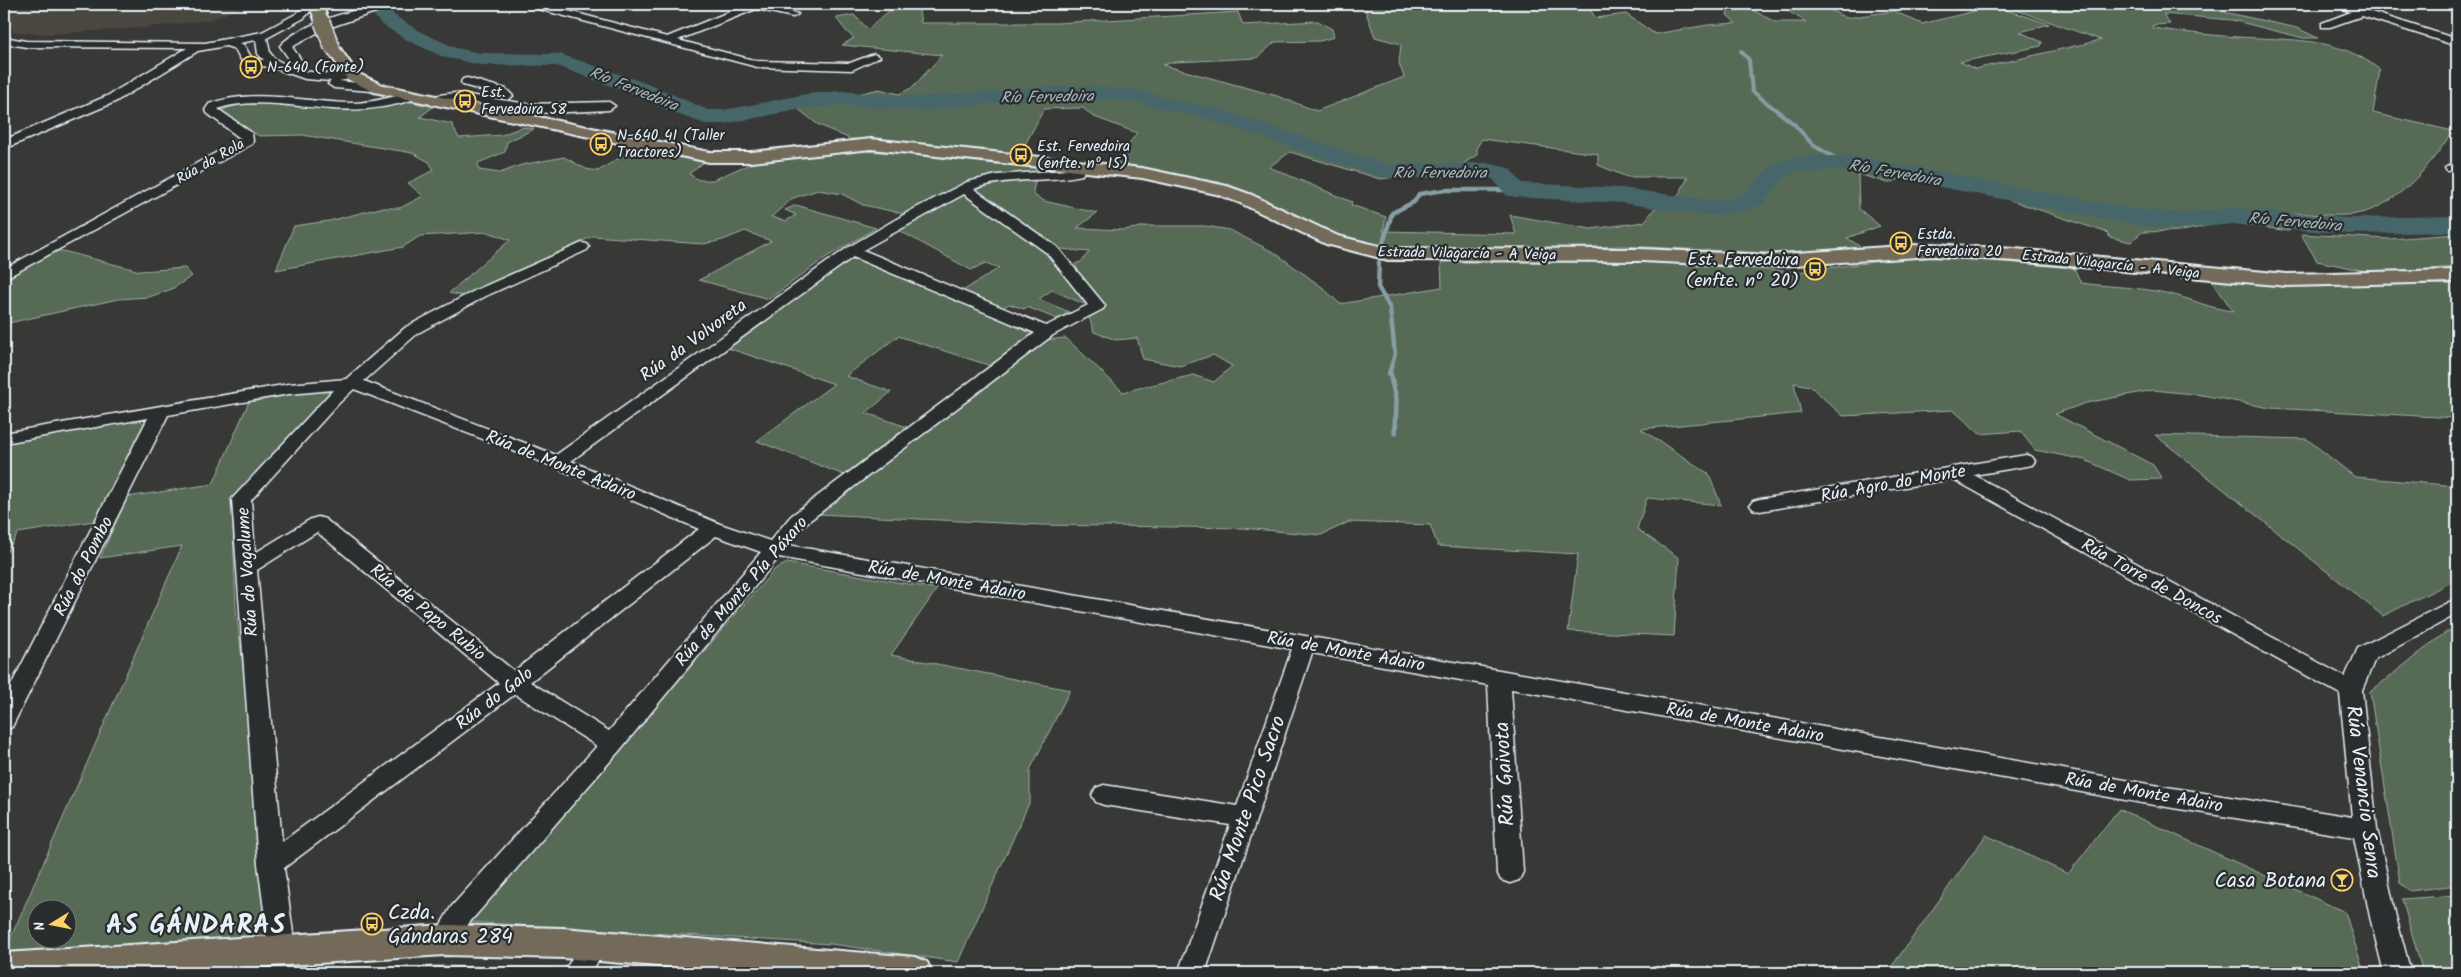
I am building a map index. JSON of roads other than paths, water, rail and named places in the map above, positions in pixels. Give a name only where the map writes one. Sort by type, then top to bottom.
[{"type":"main road","name":"Estrada Vilagarcía - A Veiga","points":[[316,4],[332,47],[339,59],[352,76],[379,89],[715,158],[751,157],[828,146],[871,144],[1142,173],[1221,190],[1246,198],[1332,240],[1388,254],[1642,256],[1766,261],[1933,250],[2016,254],[2273,279],[2319,281],[2457,276]]},
{"type":"main road","points":[[17,970],[445,940],[594,946],[914,973]]},
{"type":"street","points":[[241,48],[255,38],[300,16],[312,4]]},
{"type":"street","points":[[295,71],[300,67],[288,52],[286,46],[288,43],[302,35],[389,4]]},
{"type":"street","points":[[531,4],[757,64],[852,67],[874,56]]},
{"type":"street","points":[[668,40],[754,4],[793,14]]},
{"type":"street","points":[[2336,4],[2457,43]]},
{"type":"street","points":[[562,12],[576,6]]},
{"type":"street","points":[[2326,25],[2360,13]]},
{"type":"street","points":[[4,40],[26,44],[202,46],[255,38],[262,39],[264,54],[274,64]]},
{"type":"street","points":[[227,42],[241,48]]},
{"type":"street","points":[[4,145],[111,99],[202,46]]},
{"type":"street","points":[[241,48],[243,58],[248,62],[274,64],[352,87],[379,89]]},
{"type":"street","points":[[321,78],[339,79],[352,76]]},
{"type":"street","points":[[466,82],[502,92],[511,99],[504,104]]},
{"type":"street","name":"Rúa da Rola","points":[[4,275],[247,141],[247,136],[212,110],[218,104],[274,100],[356,106],[397,101],[411,96]]},
{"type":"street","points":[[432,101],[448,97],[549,109],[610,106]]},
{"type":"street","name":"Rúa da Volvoreta","points":[[558,462],[852,251],[964,188],[998,179],[1067,174],[1076,172],[1079,167]]},
{"type":"street","name":"Rúa de Monte Pía Páxaro","points":[[445,940],[460,915],[612,744],[798,520],[1048,332],[1097,306],[1052,250],[964,188]]},
{"type":"street","name":"Rúa do Vagalume","points":[[274,951],[280,933],[271,864],[240,499],[332,400],[412,330],[481,293],[582,247]]},
{"type":"street","points":[[852,251],[1048,332]]},
{"type":"street","points":[[4,438],[289,389],[353,383]]},
{"type":"street","name":"Rúa de Monte Adairo","points":[[353,383],[558,462],[713,528],[773,549],[1498,677],[2133,792],[2365,829]]},
{"type":"street","name":"Rúa do Pombo","points":[[4,721],[162,411]]},
{"type":"street","name":"Rúa Agro do Monte","points":[[1760,505],[1954,472],[2026,462]]},
{"type":"street","name":"Rúa Torre de Doncos","points":[[1954,472],[2351,690]]},
{"type":"street","name":"Rúa de Papo Rubio","points":[[246,568],[318,523],[514,683],[612,744]]},
{"type":"street","name":"Rúa do Galo","points":[[271,864],[514,683],[713,528]]},
{"type":"street","name":"Rúa Venancio Senra","points":[[2398,973],[2383,917],[2365,829],[2351,690],[2366,654],[2457,605]]},
{"type":"street","name":"Rúa Monte Pico Sacro","points":[[1191,973],[1305,643]]},
{"type":"street","name":"Rúa Gaivota","points":[[1498,677],[1510,872]]},
{"type":"street","points":[[1104,795],[1244,817]]},
{"type":"street","points":[[576,973],[594,946]]},
{"type":"waterway","name":"Río Fervedoira","points":[[374,4],[388,20],[414,36],[450,53],[480,59],[532,58],[560,60],[643,90],[705,117],[724,117],[807,101],[840,98],[920,104],[1030,94],[1083,92],[1129,95],[1209,113],[1383,171],[1486,170],[1500,173],[1515,190],[1622,196],[1700,207],[1725,208],[1752,200],[1775,174],[1788,166],[1817,163],[1854,163],[2134,217],[2181,221],[2233,216],[2348,226],[2457,224]]},
{"type":"waterway","points":[[1741,51],[1749,60],[1752,91],[1794,124],[1813,145],[1844,163]]},
{"type":"waterway","points":[[1383,243],[1392,213],[1414,202],[1419,194],[1445,190],[1515,190]]},
{"type":"waterway","points":[[1379,262],[1378,287],[1390,308],[1395,354],[1389,374]]},
{"type":"waterway","points":[[1390,373],[1396,399],[1395,433]]},
{"type":"place","name":"N-640 (Fonte)","points":[[251,67]]},
{"type":"place","name":"Est. Fervedoira 58","points":[[465,101]]},
{"type":"place","name":"N-640 41 (Taller Tractores)","points":[[601,144]]},
{"type":"place","name":"Est. Fervedoira (enfte. nº 15)","points":[[1021,155]]},
{"type":"place","name":"Estda. Fervedoira 20","points":[[1901,243]]},
{"type":"place","name":"Est. Fervedoira (enfte. nº 20)","points":[[1815,269]]},
{"type":"place","name":"Casa Botana","points":[[2342,880]]},
{"type":"place","name":"Czda. Gándaras 284","points":[[372,924]]},
{"type":"district","name":"AS GÁNDARAS","points":[[196,924]]}]
